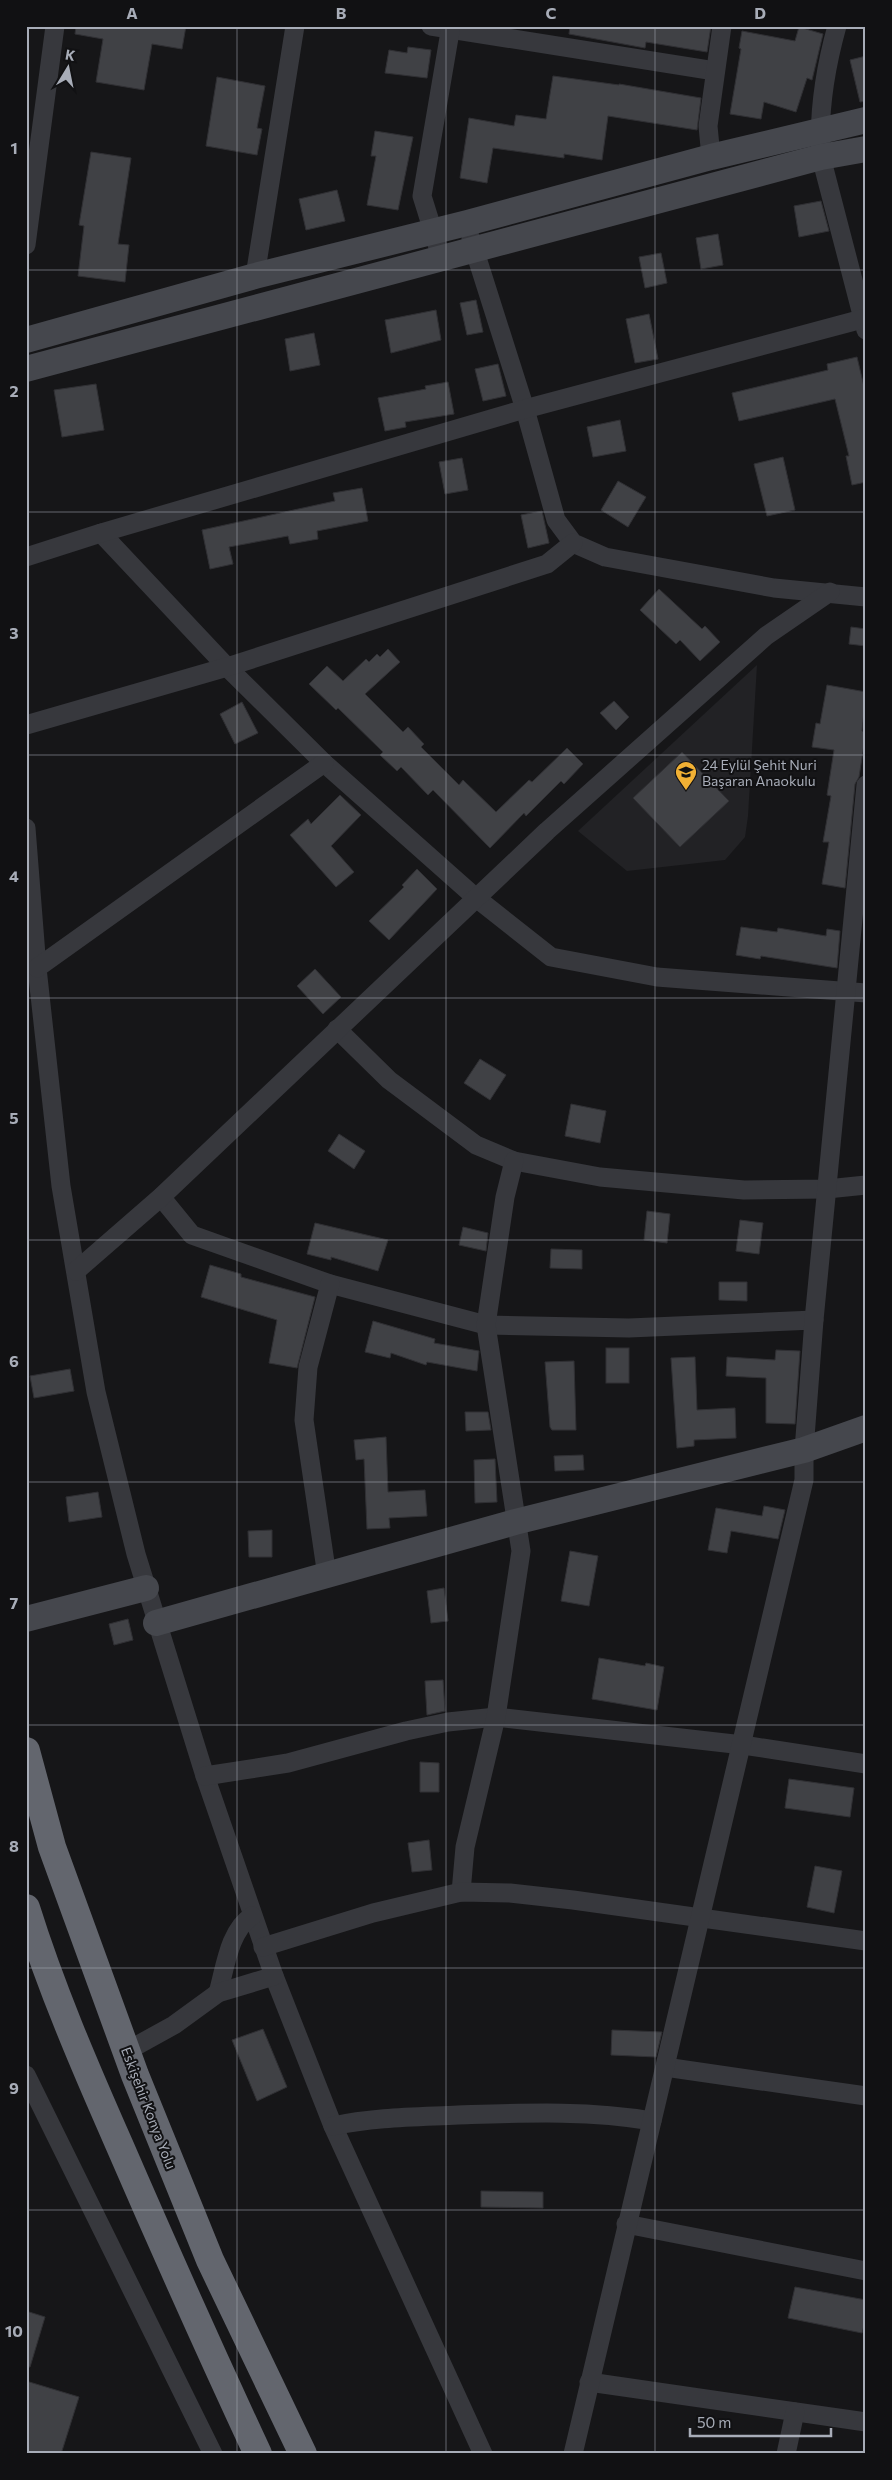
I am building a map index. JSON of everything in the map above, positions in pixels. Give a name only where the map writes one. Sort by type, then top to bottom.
[{"type":"highway","name":"Eskişehir Konya Yolu","points":[[26,1751],[52,1847],[127,2051],[210,2260],[303,2454]]},
{"type":"highway","points":[[26,1908],[37,1943],[97,2093],[186,2300],[258,2454]]},
{"type":"main road","points":[[26,340],[255,276],[467,223],[819,130],[866,120]]},
{"type":"main road","points":[[26,369],[442,260],[821,157],[866,149]]},
{"type":"main road","points":[[156,1623],[515,1522],[804,1450],[866,1428]]},
{"type":"main road","points":[[26,1619],[146,1588]]},
{"type":"street","points":[[26,246],[55,26]]},
{"type":"street","points":[[255,276],[295,26]]},
{"type":"street","points":[[431,26],[715,71]]},
{"type":"street","points":[[710,158],[708,126],[722,26]]},
{"type":"street","points":[[26,557],[101,533],[525,409],[865,322],[821,157],[819,130],[823,89],[837,26]]},
{"type":"street","points":[[442,260],[422,196],[450,28]]},
{"type":"street","points":[[467,223],[474,251],[525,409],[556,520],[573,544],[605,557],[774,588],[830,592],[866,598]]},
{"type":"street","points":[[101,533],[227,667],[324,764],[475,897],[551,957],[657,977],[866,993]]},
{"type":"street","points":[[26,725],[227,667],[547,564],[573,544]]},
{"type":"street","points":[[76,1271],[161,1197],[475,897],[766,636],[830,592]]},
{"type":"street","points":[[37,968],[324,764]]},
{"type":"street","points":[[573,2454],[626,2224],[743,1745],[804,1480],[804,1450],[814,1320],[866,785]]},
{"type":"street","points":[[26,828],[37,968],[62,1186],[96,1392],[146,1588],[252,1916],[274,1976],[333,2126],[482,2454]]},
{"type":"street","points":[[337,1029],[396,1086],[476,1145],[514,1161],[600,1177],[744,1190],[827,1189],[866,1185]]},
{"type":"street","points":[[461,1892],[465,1847],[496,1717],[521,1551],[486,1325],[505,1197],[514,1161]]},
{"type":"street","points":[[161,1197],[192,1235],[330,1284],[486,1325],[630,1328],[814,1320]]},
{"type":"street","points":[[327,1576],[304,1420],[308,1367],[330,1284]]},
{"type":"street","points":[[206,1776],[288,1763],[406,1731],[448,1722],[496,1717],[743,1745],[866,1764]]},
{"type":"street","points":[[263,1947],[373,1913],[461,1892],[510,1893],[866,1941]]},
{"type":"street","points":[[218,1993],[235,1935],[245,1920],[252,1916]]},
{"type":"street","points":[[127,2051],[174,2025],[218,1993],[274,1976]]},
{"type":"street","points":[[665,2068],[866,2096]]},
{"type":"street","points":[[26,2075],[213,2454]]},
{"type":"street","points":[[333,2126],[366,2119],[526,2112],[618,2115],[652,2121]]},
{"type":"street","points":[[626,2224],[866,2271]]},
{"type":"street","points":[[590,2382],[866,2422]]},
{"type":"street","points":[[786,2454],[795,2412]]},
{"type":"shaded area","name":"24 Eylül Şehit Nuri Başaran Anaokulu","points":[[757,665],[748,816],[745,837],[725,860],[627,871],[578,831]]},
{"type":"building","points":[[76,26],[186,26],[182,49],[152,44],[144,90],[96,82],[103,39],[75,34]]},
{"type":"building","points":[[570,26],[711,26],[707,52],[646,42],[645,48],[569,34]]},
{"type":"building","points":[[799,27],[823,34],[812,80],[807,78],[796,112],[764,102],[761,119],[730,114],[741,49],[739,48],[742,31],[795,41]]},
{"type":"building","points":[[408,47],[431,50],[427,78],[385,73],[389,50],[407,53]]},
{"type":"building","points":[[866,56],[866,101],[860,102],[850,60]]},
{"type":"building","points":[[553,76],[619,84],[701,98],[697,130],[608,116],[602,160],[564,154],[564,158],[493,148],[487,183],[460,178],[469,118],[514,126],[516,115],[546,119]]},
{"type":"building","points":[[217,77],[265,86],[257,128],[262,129],[257,155],[206,146]]},
{"type":"building","points":[[375,131],[413,137],[398,210],[367,205],[376,156],[371,156]]},
{"type":"building","points":[[91,152],[131,158],[118,244],[129,245],[125,282],[78,276],[84,226],[79,225]]},
{"type":"building","points":[[337,190],[345,221],[306,230],[299,199]]},
{"type":"building","points":[[821,201],[829,231],[799,237],[794,206]]},
{"type":"building","points":[[718,234],[723,265],[701,269],[696,238]]},
{"type":"building","points":[[661,253],[667,283],[645,288],[639,257]]},
{"type":"building","points":[[476,300],[483,332],[467,335],[460,303]]},
{"type":"building","points":[[436,310],[441,340],[391,353],[385,320]]},
{"type":"building","points":[[649,314],[658,359],[635,363],[626,319]]},
{"type":"building","points":[[314,333],[320,365],[290,371],[285,339]]},
{"type":"building","points":[[857,357],[866,395],[866,482],[852,485],[846,456],[849,456],[835,399],[739,421],[732,393],[828,370],[827,364]]},
{"type":"building","points":[[498,364],[506,396],[483,401],[475,369]]},
{"type":"building","points":[[448,382],[454,414],[405,422],[406,427],[385,431],[378,398],[426,389],[425,386]]},
{"type":"building","points":[[96,384],[104,430],[62,437],[54,390]]},
{"type":"building","points":[[620,420],[626,451],[593,457],[587,427]]},
{"type":"building","points":[[783,457],[795,510],[767,516],[754,464]]},
{"type":"building","points":[[462,458],[468,490],[445,494],[439,462]]},
{"type":"building","points":[[618,481],[646,497],[628,527],[601,510]]},
{"type":"building","points":[[362,488],[368,521],[317,531],[318,539],[290,544],[288,536],[229,547],[233,564],[210,569],[202,530],[335,501],[333,493]]},
{"type":"building","points":[[542,511],[549,543],[528,548],[521,515]]},
{"type":"building","points":[[659,589],[702,629],[705,626],[720,642],[700,661],[680,640],[676,644],[640,610]]},
{"type":"building","points":[[851,627],[866,629],[866,646],[849,644]]},
{"type":"building","points":[[388,649],[400,662],[365,694],[403,732],[408,727],[424,744],[421,747],[459,785],[463,780],[496,812],[529,780],[532,782],[567,748],[583,764],[564,784],[561,781],[526,816],[524,813],[490,848],[433,790],[428,795],[401,767],[397,771],[380,755],[383,752],[338,708],[336,710],[309,684],[327,666],[343,681],[366,659],[369,662],[377,654],[380,657]]},
{"type":"building","points":[[827,685],[866,692],[862,731],[866,732],[859,777],[855,784],[845,888],[822,884],[829,842],[823,842],[831,796],[827,795],[834,750],[812,747],[816,723],[820,724]]},
{"type":"building","points":[[614,701],[629,717],[616,730],[600,713]]},
{"type":"building","points":[[242,702],[258,733],[235,744],[220,714]]},
{"type":"building","points":[[682,752],[729,801],[680,847],[633,798]]},
{"type":"building","points":[[340,795],[361,815],[331,846],[354,872],[336,887],[290,835],[308,819],[311,824]]},
{"type":"building","points":[[417,869],[437,889],[389,940],[369,921],[404,887],[402,885]]},
{"type":"building","points":[[741,927],[777,932],[778,928],[826,936],[827,929],[840,931],[837,968],[761,956],[760,959],[736,955]]},
{"type":"building","points":[[315,969],[341,997],[323,1014],[297,986]]},
{"type":"building","points":[[480,1059],[506,1075],[490,1100],[464,1083]]},
{"type":"building","points":[[571,1104],[606,1111],[600,1143],[565,1136]]},
{"type":"building","points":[[339,1134],[365,1151],[354,1169],[328,1151]]},
{"type":"building","points":[[647,1211],[670,1214],[667,1243],[644,1240]]},
{"type":"building","points":[[740,1220],[763,1223],[759,1254],[736,1251]]},
{"type":"building","points":[[315,1223],[388,1240],[378,1271],[331,1257],[331,1260],[307,1254]]},
{"type":"building","points":[[463,1227],[488,1233],[486,1251],[459,1245]]},
{"type":"building","points":[[551,1249],[582,1250],[582,1269],[550,1268]]},
{"type":"building","points":[[210,1265],[241,1274],[241,1277],[315,1297],[297,1368],[269,1363],[277,1320],[201,1297]]},
{"type":"building","points":[[719,1282],[747,1282],[747,1301],[719,1300]]},
{"type":"building","points":[[373,1321],[435,1339],[434,1343],[479,1351],[477,1371],[427,1362],[426,1365],[391,1353],[390,1358],[365,1352]]},
{"type":"building","points":[[606,1348],[629,1348],[629,1383],[606,1383]]},
{"type":"building","points":[[776,1350],[800,1351],[795,1424],[766,1423],[766,1378],[726,1376],[727,1357],[775,1360]]},
{"type":"building","points":[[695,1357],[697,1410],[735,1408],[736,1438],[694,1440],[694,1446],[677,1448],[671,1358]]},
{"type":"building","points":[[574,1361],[576,1430],[552,1430],[550,1427],[545,1362]]},
{"type":"building","points":[[70,1369],[74,1391],[34,1398],[30,1376]]},
{"type":"building","points":[[465,1412],[488,1412],[491,1430],[466,1431]]},
{"type":"building","points":[[386,1437],[388,1492],[425,1490],[427,1516],[389,1518],[390,1528],[367,1529],[364,1459],[356,1460],[354,1440]]},
{"type":"building","points":[[583,1455],[584,1470],[555,1471],[554,1456]]},
{"type":"building","points":[[495,1459],[497,1502],[475,1503],[474,1460]]},
{"type":"building","points":[[98,1492],[102,1517],[69,1522],[66,1497]]},
{"type":"building","points":[[764,1506],[785,1510],[778,1539],[731,1531],[727,1553],[708,1550],[716,1508],[762,1516]]},
{"type":"building","points":[[272,1530],[272,1557],[249,1557],[248,1531]]},
{"type":"building","points":[[570,1551],[598,1556],[589,1606],[561,1601]]},
{"type":"building","points":[[444,1588],[448,1621],[431,1623],[427,1591]]},
{"type":"building","points":[[128,1619],[133,1640],[114,1645],[109,1624]]},
{"type":"building","points":[[599,1658],[645,1666],[646,1663],[664,1667],[657,1710],[592,1699]]},
{"type":"building","points":[[443,1680],[445,1711],[427,1715],[425,1681]]},
{"type":"building","points":[[420,1762],[439,1763],[439,1792],[420,1792]]},
{"type":"building","points":[[789,1779],[854,1788],[850,1817],[785,1808]]},
{"type":"building","points":[[429,1840],[432,1870],[412,1872],[408,1843]]},
{"type":"building","points":[[815,1866],[842,1871],[834,1913],[807,1907]]},
{"type":"building","points":[[263,2029],[287,2087],[257,2101],[232,2040]]},
{"type":"building","points":[[612,2030],[662,2032],[656,2057],[611,2055]]},
{"type":"building","points":[[481,2191],[543,2192],[543,2208],[481,2207]]},
{"type":"building","points":[[795,2287],[866,2300],[866,2318],[862,2333],[788,2318]]},
{"type":"building","points":[[26,2311],[45,2317],[30,2367],[26,2367]]},
{"type":"building","points":[[26,2381],[79,2397],[61,2454],[26,2454]]},
{"type":"place","name":"24 Eylül Şehit Nuri Başaran Anaokulu","points":[[686,791]]}]
